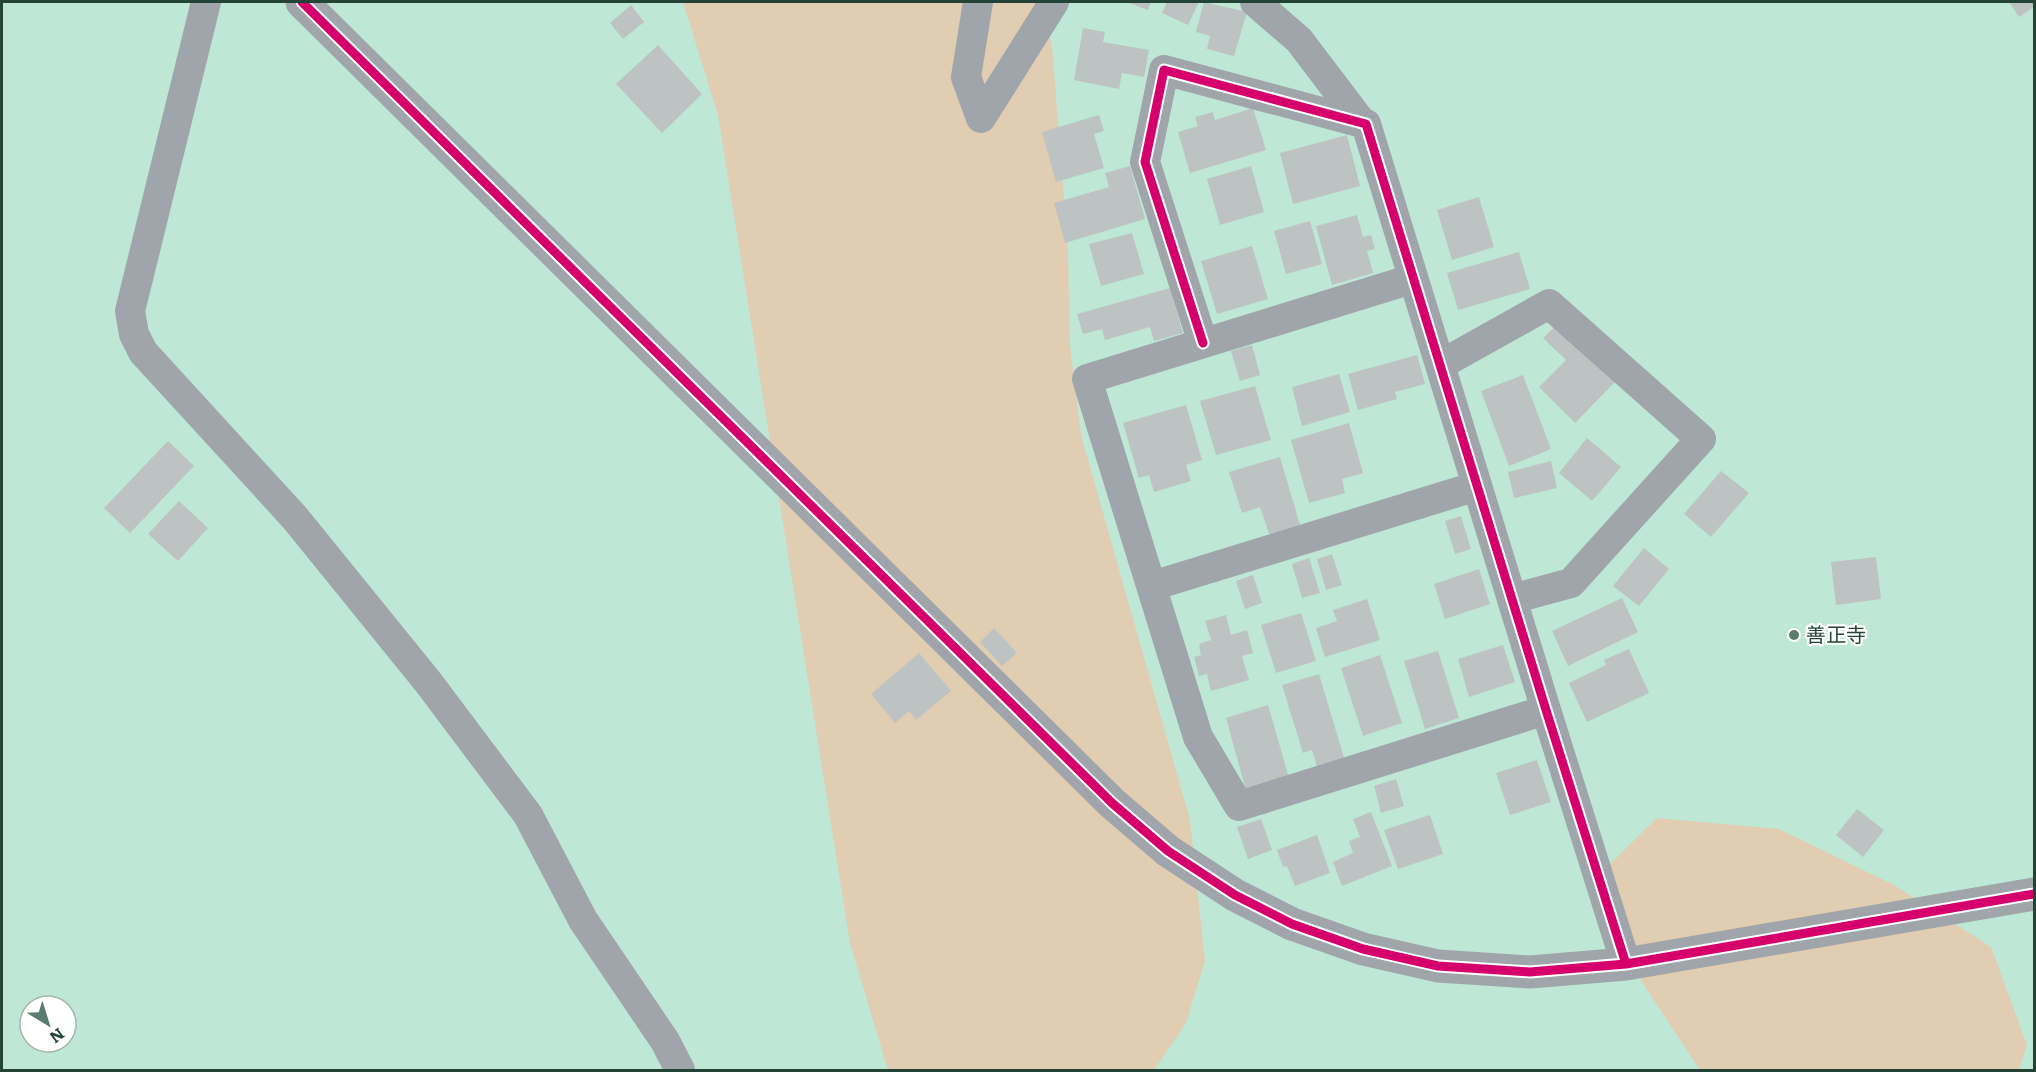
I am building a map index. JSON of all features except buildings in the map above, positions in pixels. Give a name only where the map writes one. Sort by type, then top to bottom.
[{"type":"street","points":[[206,2],[130,311],[134,334],[144,352],[302,527],[428,682],[528,815],[583,920],[665,1041],[680,1071]]},
{"type":"street","points":[[302,2],[1112,803],[1168,851],[1235,895],[1292,924],[1363,949],[1438,966],[1530,972],[1626,964],[2034,894]]},
{"type":"street","points":[[978,2],[966,77],[981,118],[1054,2]]},
{"type":"street","points":[[1255,2],[1299,40],[1362,123]]},
{"type":"street","points":[[1203,343],[1145,162],[1164,70],[1366,124],[1412,279],[1626,964]]},
{"type":"street","points":[[1412,279],[1087,379],[1198,737],[1239,806],[1546,710]]},
{"type":"street","points":[[1440,365],[1549,304],[1701,439],[1571,583],[1512,599]]},
{"type":"street","points":[[1152,586],[1477,486]]},
{"type":"shaded area","points":[[683,2],[1040,2],[1052,45],[1068,250],[1070,345],[1081,435],[1190,820],[1205,961],[1186,1023],[1154,1070],[888,1070],[850,943],[718,115]]},
{"type":"shaded area","points":[[1657,818],[1779,829],[1894,885],[1991,947],[2027,1045],[2019,1070],[1700,1070],[1642,982],[1612,909],[1607,867]]},
{"type":"cycle path","points":[[302,2],[1112,803],[1168,851],[1235,895],[1292,924],[1363,949],[1438,966],[1530,972],[1626,964],[2034,894]]},
{"type":"cycle path","points":[[1203,343],[1145,162],[1164,70],[1366,124],[1626,964]]},
{"type":"place","name":"善正寺","points":[[1794,635]]}]
